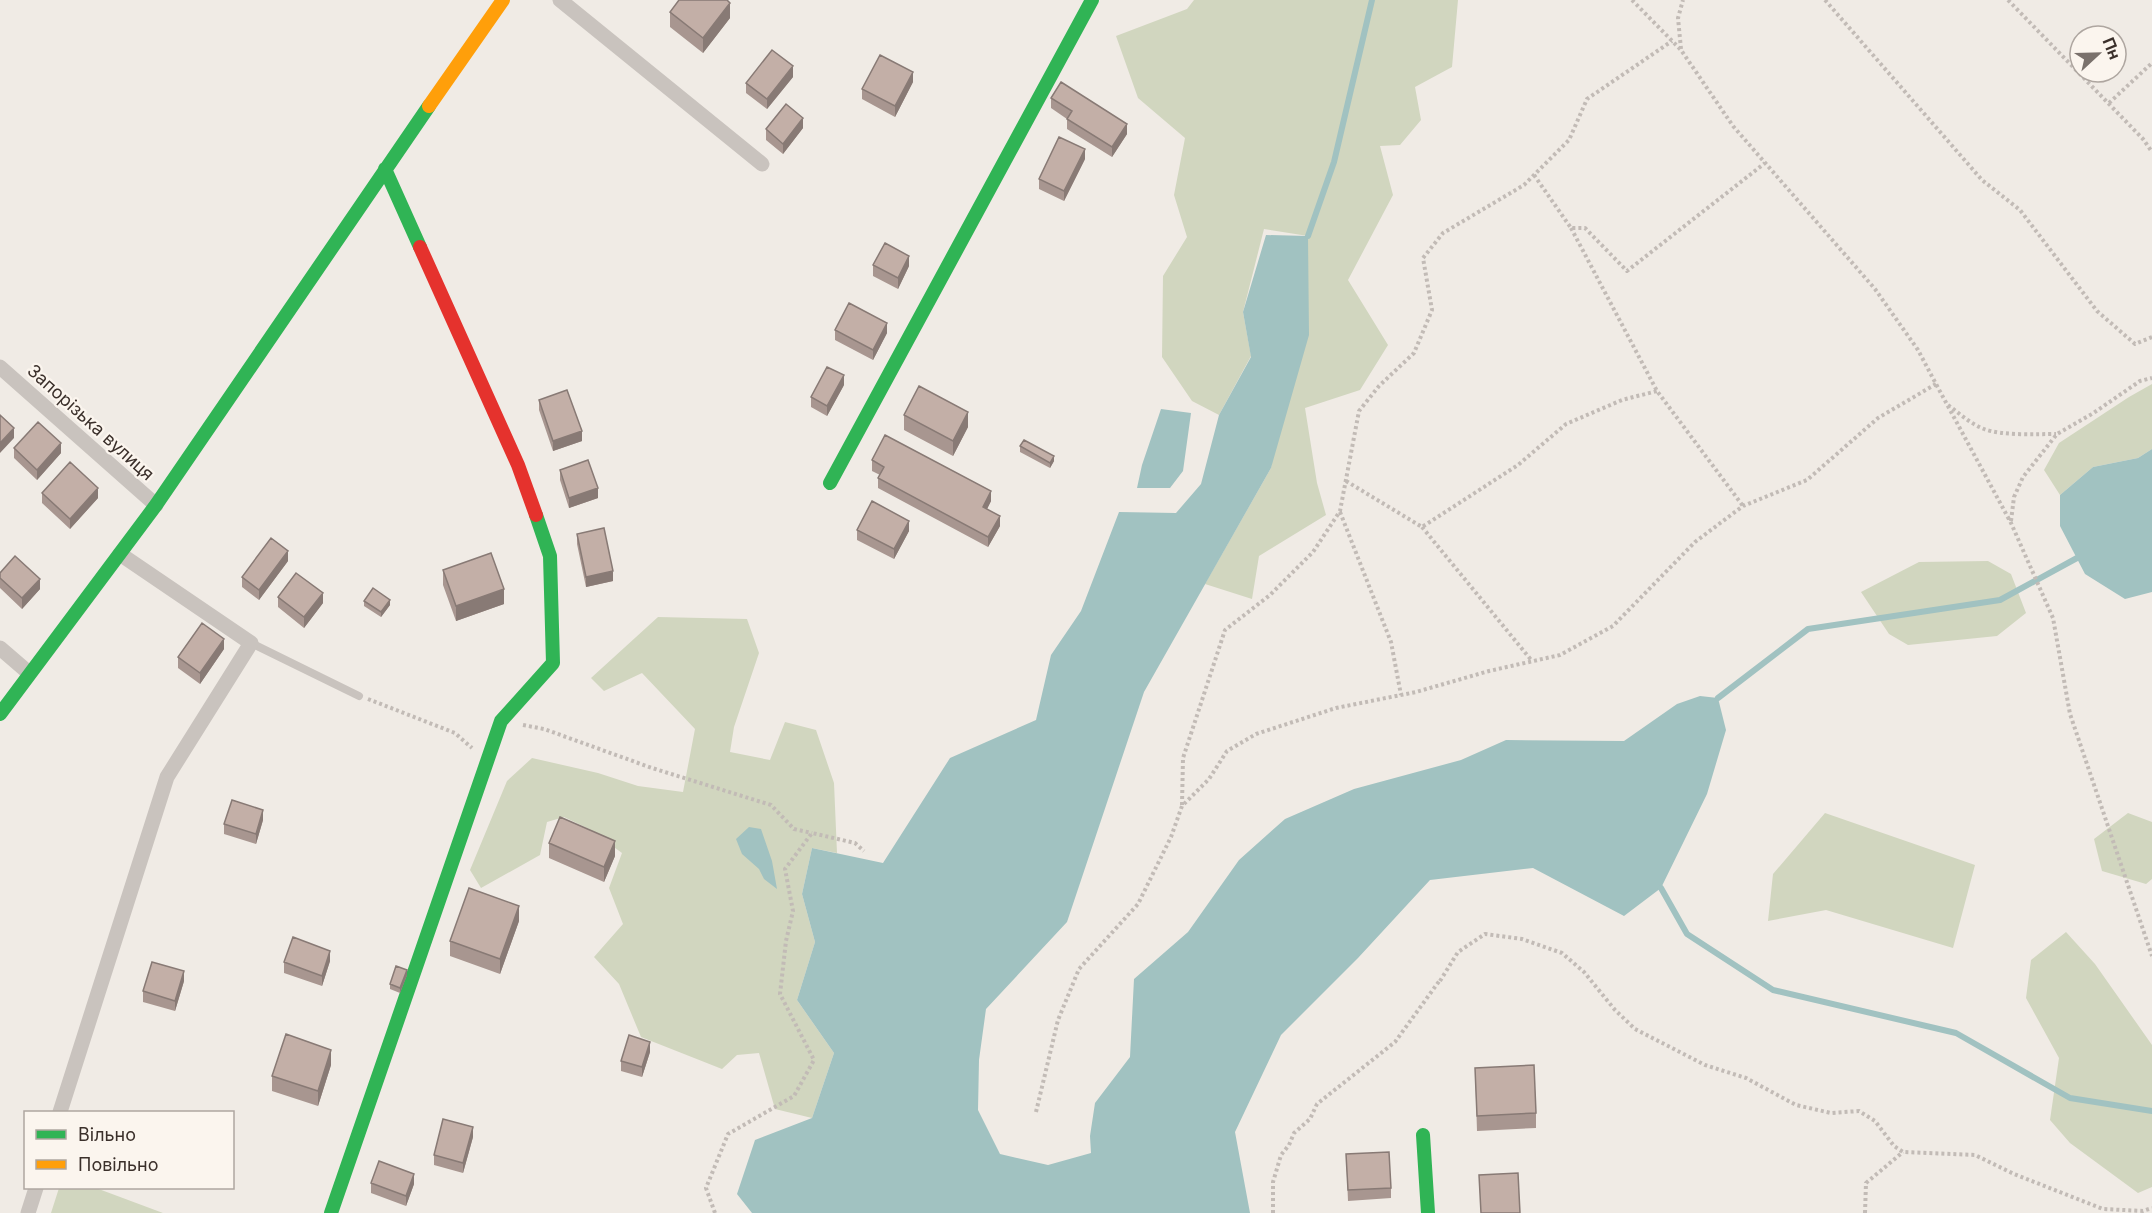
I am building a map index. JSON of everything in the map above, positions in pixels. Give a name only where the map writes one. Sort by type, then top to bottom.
[{"type":"street","points":[[0,714],[156,505],[503,0]]},
{"type":"street","points":[[560,0],[762,164]]},
{"type":"street","points":[[830,483],[1092,0]]},
{"type":"street","points":[[331,1213],[501,721],[553,663],[550,556],[518,465],[385,169]]},
{"type":"street","name":"Запорізька вулиця","points":[[0,367],[156,505]]},
{"type":"street","points":[[61,1111],[167,777],[251,644],[120,554]]},
{"type":"street","points":[[0,648],[29,673]]},
{"type":"street","points":[[1423,1135],[1428,1213]]},
{"type":"street","points":[[28,1213],[36,1189]]},
{"type":"lane","points":[[251,644],[359,696]]},
{"type":"path","points":[[1632,0],[1681,50],[1733,126],[1875,289],[1918,351],[1947,404],[2011,523],[2053,618],[2070,714],[2152,956]]},
{"type":"path","points":[[1681,50],[1678,18],[1683,0]]},
{"type":"path","points":[[1825,0],[1982,180],[2020,210],[2097,311],[2135,344],[2152,337]]},
{"type":"path","points":[[2008,0],[2109,103],[2143,139],[2152,152]]},
{"type":"path","points":[[1036,1112],[1058,1020],[1079,969],[1138,904],[1172,837],[1182,806],[1183,758],[1225,630],[1270,595],[1313,552],[1340,511],[1359,411],[1379,386],[1414,353],[1432,310],[1424,258],[1443,233],[1524,185],[1569,140],[1587,99],[1672,41]]},
{"type":"path","points":[[2109,103],[2152,63]]},
{"type":"path","points":[[1571,228],[1585,228],[1627,271],[1765,163]]},
{"type":"path","points":[[1534,174],[1571,228],[1658,391],[1743,506]]},
{"type":"path","points":[[2011,523],[2014,497],[2023,477],[2057,434],[2092,414],[2140,381],[2152,378]]},
{"type":"path","points":[[1182,806],[1209,779],[1227,751],[1256,734],[1336,708],[1401,695],[1560,655],[1613,626],[1695,542],[1743,506],[1807,480],[1878,418],[1936,384]]},
{"type":"path","points":[[1422,527],[1518,465],[1566,423],[1622,400],[1658,391]]},
{"type":"path","points":[[1947,404],[1966,419],[1986,430],[2022,434],[2057,434]]},
{"type":"path","points":[[1346,481],[1422,527],[1532,662]]},
{"type":"path","points":[[1340,511],[1391,642],[1401,695]]},
{"type":"path","points":[[359,696],[455,733],[488,761]]},
{"type":"path","points":[[501,721],[544,729],[652,768],[771,805],[794,829],[855,843],[864,851]]},
{"type":"path","points":[[715,1213],[706,1188],[728,1134],[794,1096],[814,1059],[780,994],[786,941],[793,910],[785,869],[812,833]]},
{"type":"path","points":[[1273,1213],[1273,1182],[1281,1155],[1289,1145],[1294,1133],[1310,1119],[1317,1104],[1395,1042],[1458,952],[1485,934],[1522,939],[1562,953],[1584,972],[1615,1010],[1635,1029],[1705,1065],[1746,1078],[1796,1105],[1831,1113],[1859,1111],[1875,1121],[1894,1146],[1903,1152],[1975,1155],[2014,1174],[2103,1209],[2143,1211],[2152,1208]]},
{"type":"path","points":[[1865,1213],[1866,1183],[1903,1152]]},
{"type":"green space","points":[[1194,0],[1458,0],[1452,67],[1415,87],[1421,120],[1400,145],[1380,146],[1393,195],[1348,280],[1388,345],[1360,390],[1305,408],[1317,483],[1326,515],[1259,556],[1252,599],[1205,584],[1271,468],[1308,236],[1264,229],[1243,312],[1251,356],[1219,415],[1192,401],[1162,357],[1163,276],[1187,237],[1174,195],[1185,138],[1138,98],[1116,36],[1187,9]]},
{"type":"green space","points":[[2152,384],[2152,449],[2138,458],[2093,467],[2060,495],[2044,470],[2059,443]]},
{"type":"green space","points":[[1988,561],[2011,574],[2026,613],[1997,636],[1908,645],[1889,634],[1861,592],[1919,562]]},
{"type":"green space","points":[[658,617],[747,619],[759,653],[734,727],[730,752],[770,760],[785,722],[816,730],[834,783],[837,853],[812,848],[802,894],[815,942],[797,1000],[834,1053],[812,1118],[775,1109],[759,1053],[737,1055],[722,1069],[641,1037],[619,984],[594,957],[623,924],[609,888],[622,853],[589,829],[564,817],[547,822],[540,855],[481,888],[470,870],[507,781],[532,758],[598,773],[638,786],[683,792],[695,729],[642,673],[604,691],[591,678]]},
{"type":"green space","points":[[1825,813],[1975,865],[1953,948],[1826,910],[1768,921],[1773,874]]},
{"type":"green space","points":[[2128,813],[2152,822],[2152,879],[2146,884],[2102,871],[2094,839]]},
{"type":"green space","points":[[2066,932],[2095,964],[2152,1045],[2152,1187],[2138,1193],[2070,1143],[2050,1120],[2059,1058],[2026,998],[2031,960]]},
{"type":"green space","points":[[59,1189],[99,1189],[163,1213],[51,1213]]},
{"type":"water","points":[[1266,235],[1308,236],[1309,335],[1271,468],[1144,692],[1067,922],[986,1009],[979,1060],[978,1110],[1000,1154],[1048,1165],[1091,1153],[1090,1136],[1095,1103],[1130,1057],[1134,979],[1188,932],[1239,860],[1285,819],[1354,789],[1461,760],[1506,740],[1624,741],[1677,704],[1700,696],[1718,698],[1726,730],[1707,794],[1661,888],[1624,916],[1533,868],[1430,880],[1358,958],[1281,1035],[1235,1132],[1250,1213],[752,1213],[737,1194],[755,1140],[812,1118],[834,1053],[797,1000],[815,942],[802,894],[812,848],[883,863],[950,758],[1036,720],[1051,655],[1081,611],[1119,512],[1176,513],[1201,484],[1219,415],[1251,357],[1243,312]]},
{"type":"water","points":[[1161,409],[1191,413],[1183,471],[1170,488],[1137,488],[1142,465]]},
{"type":"water","points":[[2152,449],[2152,592],[2125,599],[2085,574],[2060,526],[2060,495],[2093,467],[2138,458]]},
{"type":"water","points":[[749,827],[761,829],[772,861],[777,889],[764,879],[759,869],[742,854],[736,839]]},
{"type":"building","points":[[679,0],[727,0],[730,3],[703,38],[670,12]]},
{"type":"building","points":[[772,50],[793,66],[767,99],[746,83]]},
{"type":"building","points":[[880,55],[913,72],[895,106],[862,89]]},
{"type":"building","points":[[1061,82],[1127,124],[1112,147],[1067,119],[1072,111],[1051,98]]},
{"type":"building","points":[[786,104],[803,118],[783,144],[766,129]]},
{"type":"building","points":[[1059,137],[1085,149],[1064,191],[1039,179]]},
{"type":"building","points":[[885,243],[909,256],[898,278],[873,265]]},
{"type":"building","points":[[849,303],[887,323],[873,350],[835,330]]},
{"type":"building","points":[[827,367],[844,375],[827,406],[811,397]]},
{"type":"building","points":[[919,386],[968,412],[953,441],[904,415]]},
{"type":"building","points":[[567,390],[582,431],[553,441],[539,400]]},
{"type":"building","points":[[0,415],[14,428],[0,443]]},
{"type":"building","points":[[38,422],[61,443],[37,470],[14,448]]},
{"type":"building","points":[[885,435],[991,491],[983,507],[1000,516],[988,537],[878,478],[884,467],[872,460]]},
{"type":"building","points":[[1024,440],[1054,456],[1050,463],[1020,446]]},
{"type":"building","points":[[588,460],[598,488],[569,498],[560,470]]},
{"type":"building","points":[[70,462],[98,488],[70,519],[42,493]]},
{"type":"building","points":[[872,501],[909,521],[894,549],[857,530]]},
{"type":"building","points":[[604,528],[613,571],[586,577],[577,534]]},
{"type":"building","points":[[271,538],[288,551],[259,590],[242,577]]},
{"type":"building","points":[[491,553],[504,589],[456,606],[443,570]]},
{"type":"building","points":[[15,556],[40,579],[22,598],[0,578],[0,573]]},
{"type":"building","points":[[296,573],[323,593],[304,617],[278,597]]},
{"type":"building","points":[[373,588],[390,600],[381,612],[364,601]]},
{"type":"building","points":[[202,623],[224,639],[200,673],[178,657]]},
{"type":"building","points":[[232,800],[263,810],[256,834],[224,824]]},
{"type":"building","points":[[560,817],[615,841],[604,867],[549,843]]},
{"type":"building","points":[[469,888],[519,906],[500,959],[450,941]]},
{"type":"building","points":[[293,937],[330,951],[322,976],[284,962]]},
{"type":"building","points":[[152,962],[184,971],[175,1001],[143,991]]},
{"type":"building","points":[[396,966],[407,970],[400,988],[390,984]]},
{"type":"building","points":[[286,1034],[331,1050],[318,1091],[272,1076]]},
{"type":"building","points":[[629,1035],[650,1042],[642,1067],[621,1061]]},
{"type":"building","points":[[1534,1065],[1536,1113],[1477,1116],[1475,1068]]},
{"type":"building","points":[[443,1119],[473,1127],[463,1163],[434,1155]]},
{"type":"building","points":[[1389,1152],[1391,1188],[1348,1190],[1346,1154]]},
{"type":"building","points":[[379,1161],[414,1174],[406,1196],[371,1183]]},
{"type":"building","points":[[1518,1173],[1520,1213],[1481,1213],[1479,1175]]},
{"type":"waterway","points":[[1308,236],[1334,162],[1372,0]]},
{"type":"waterway","points":[[1718,698],[1808,629],[2000,600],[2077,558]]},
{"type":"waterway","points":[[1661,888],[1687,934],[1773,990],[1956,1033],[2070,1098],[2152,1111]]},
{"type":"traffic: fast","points":[[830,483],[1092,0]]},
{"type":"traffic: fast","points":[[0,714],[156,505],[429,106]]},
{"type":"traffic: fast","points":[[385,169],[420,247]]},
{"type":"traffic: fast","points":[[331,1213],[501,721],[553,663],[550,556],[536,515]]},
{"type":"traffic: fast","points":[[1423,1135],[1428,1213]]},
{"type":"traffic: slow","points":[[429,106],[503,0]]},
{"type":"traffic: jam","points":[[420,247],[518,465],[536,515]]}]
